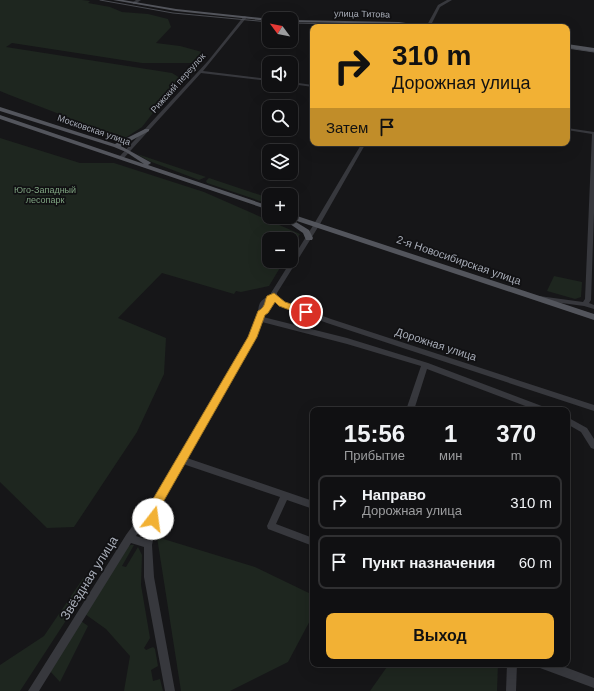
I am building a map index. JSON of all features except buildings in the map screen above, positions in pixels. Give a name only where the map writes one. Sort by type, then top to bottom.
[{"type":"main road","points":[[115,0],[176,10],[262,19]]},
{"type":"main road","name":"улица Титова","points":[[298,21],[406,24]]},
{"type":"main road","points":[[570,46],[594,50]]},
{"type":"main road","name":"Московская улица","points":[[0,109],[116,146],[128,151],[147,163],[178,177]]},
{"type":"main road","name":"Московская улица","points":[[0,117],[262,206]]},
{"type":"main road","points":[[116,146],[147,130]]},
{"type":"main road","points":[[298,218],[317,224]]},
{"type":"main road","points":[[294,224],[306,232],[309,238]]},
{"type":"main road","name":"2-я Новосибирская улица","points":[[317,224],[482,281],[536,297],[594,317]]},
{"type":"street","points":[[134,3],[139,0]]},
{"type":"street","points":[[430,24],[439,6],[450,0]]},
{"type":"street","name":"Рижский переулок","points":[[121,158],[200,72],[245,17]]},
{"type":"street","points":[[200,72],[262,79]]},
{"type":"street","points":[[298,84],[310,86]]},
{"type":"street","points":[[570,129],[594,134],[589,306]]},
{"type":"street","name":"Звёздная улица","points":[[33,691],[129,538],[150,509],[157,502],[252,337],[262,311],[270,303],[274,293],[309,238],[362,146]]},
{"type":"street","name":"Дорожная улица","points":[[272,297],[282,304],[329,321],[594,408]]},
{"type":"street","points":[[536,297],[589,306]]},
{"type":"street","points":[[582,313],[584,307],[589,306]]},
{"type":"street","points":[[262,311],[347,342],[425,365],[536,407]]},
{"type":"street","points":[[411,407],[425,365]]},
{"type":"street","points":[[570,422],[584,430],[594,446]]},
{"type":"street","points":[[182,460],[310,504]]},
{"type":"street","points":[[285,495],[271,526],[310,541]]},
{"type":"street","points":[[157,502],[148,545],[149,577],[170,691]]},
{"type":"street","points":[[129,538],[148,545]]},
{"type":"street","points":[[511,691],[512,667]]},
{"type":"street","points":[[552,667],[594,683]]},
{"type":"green space","points":[[0,0],[82,0],[90,1],[88,3],[110,7],[122,12],[148,14],[168,19],[171,27],[156,43],[180,46],[202,52],[192,63],[142,63],[12,43],[6,47],[172,73],[180,78],[142,127],[122,140],[116,139],[103,135],[64,116],[0,91]]},
{"type":"green space","name":"Юго-Западный лесопарк","points":[[0,138],[80,163],[114,163],[204,192],[262,217],[262,224],[277,224],[295,232],[262,232],[262,268],[280,268],[269,286],[241,292],[236,291],[234,294],[162,273],[118,318],[166,338],[164,374],[137,432],[74,527],[47,528],[0,482]]},
{"type":"green space","points":[[137,154],[206,177],[199,180],[149,161]]},
{"type":"green space","points":[[209,178],[262,196],[262,202],[207,183],[206,181]]},
{"type":"green space","points":[[554,276],[582,282],[581,297],[575,299],[547,291]]},
{"type":"green space","points":[[157,537],[255,567],[310,594],[310,621],[288,662],[230,691],[181,691]]},
{"type":"green space","points":[[134,545],[122,566],[126,567],[138,547],[142,555],[141,585],[150,638],[144,648],[146,650],[153,647],[155,649],[158,666],[151,670],[153,681],[160,679],[163,691],[124,691],[130,656],[106,629],[85,614],[126,547]]},
{"type":"green space","points":[[84,577],[93,579],[20,691],[0,691],[0,665],[44,636]]},
{"type":"green space","points":[[81,621],[88,626],[60,682],[50,671]]},
{"type":"green space","points":[[387,667],[498,667],[497,691],[370,691]]},
{"type":"tram line","points":[[100,0],[173,13],[262,21]]},
{"type":"tram line","points":[[298,23],[346,24]]},
{"type":"tram line","points":[[570,48],[594,52]]},
{"type":"route","points":[[153,519],[157,502],[252,337],[261,313],[268,308],[270,298],[274,296],[276,300],[282,304],[306,312]]}]
